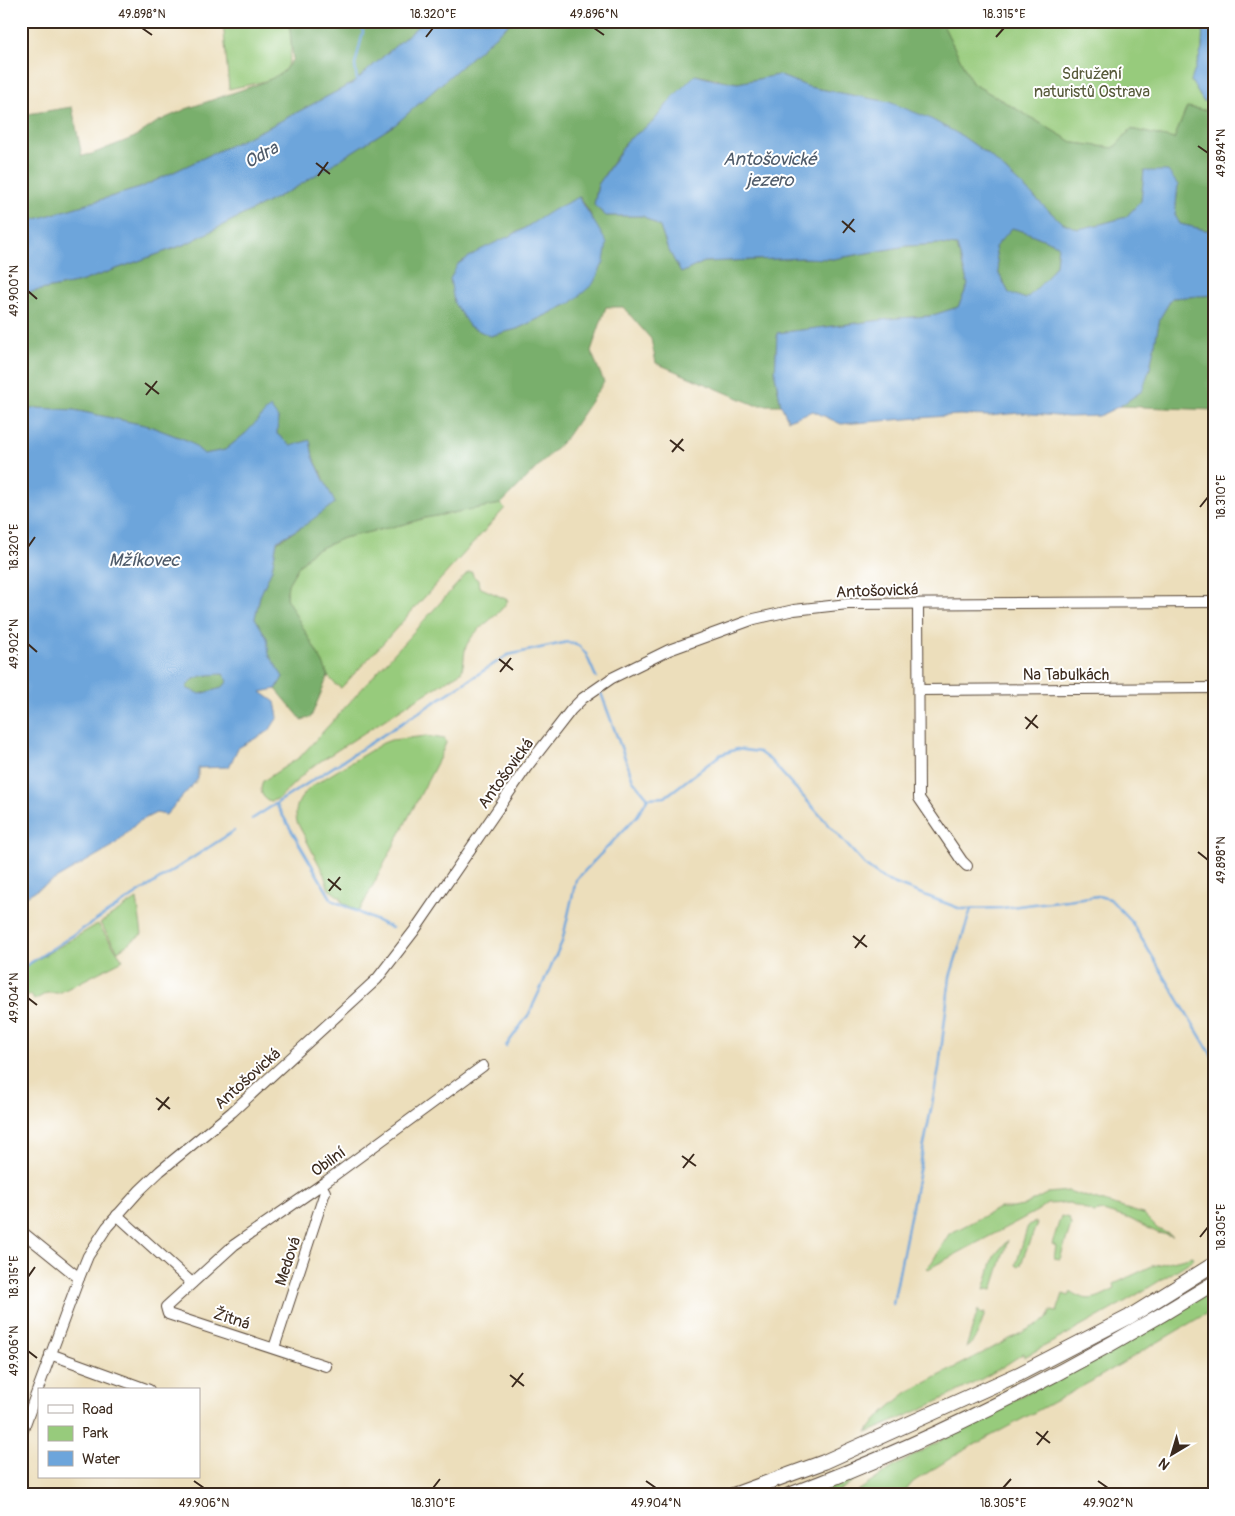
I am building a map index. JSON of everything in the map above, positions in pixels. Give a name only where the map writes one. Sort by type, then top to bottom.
[{"type":"highway","points":[[733,1495],[824,1462],[1019,1374],[1128,1317],[1214,1264]]},
{"type":"highway","points":[[789,1495],[874,1462],[1032,1388],[1214,1284]]},
{"type":"street","name":"Antošovická","points":[[21,1435],[48,1357],[79,1278],[95,1244],[116,1215],[160,1170],[232,1112],[377,980],[414,931],[526,768],[571,710],[583,698],[612,678],[669,650],[754,619],[794,610],[848,604],[1214,602]]},
{"type":"street","points":[[918,604],[919,798],[967,866]]},
{"type":"street","name":"Na Tabulkách","points":[[919,690],[1214,688]]},
{"type":"street","name":"Obilní","points":[[192,1284],[234,1245],[321,1185],[483,1066]]},
{"type":"street","name":"Medová","points":[[274,1348],[325,1192],[321,1185]]},
{"type":"street","points":[[116,1215],[192,1284]]},
{"type":"street","points":[[21,1231],[79,1278]]},
{"type":"street","name":"Žitná","points":[[192,1284],[166,1307],[168,1314],[326,1366]]},
{"type":"street","points":[[48,1357],[143,1388]]},
{"type":"green space","points":[[223,21],[289,21],[291,40],[287,66],[281,73],[272,78],[229,89]]},
{"type":"green space","points":[[289,21],[424,21],[353,83],[271,126],[140,188],[30,221],[21,222],[21,115],[72,107],[82,156],[92,154],[135,137],[157,122],[186,109],[267,81],[283,72],[293,59]]},
{"type":"green space","points":[[512,21],[941,21],[972,83],[1074,143],[1114,148],[1131,129],[1174,139],[1187,107],[1214,112],[1214,232],[1180,224],[1175,216],[1178,185],[1144,171],[1141,201],[1126,217],[1078,229],[1061,222],[989,155],[962,136],[889,102],[809,87],[778,75],[738,83],[695,75],[673,97],[653,122],[628,140],[598,184],[594,205],[606,216],[643,216],[660,227],[667,247],[681,273],[704,262],[802,258],[833,259],[907,246],[939,244],[957,246],[968,285],[958,307],[930,316],[898,318],[777,333],[775,375],[781,405],[755,405],[656,363],[651,339],[623,307],[606,307],[591,351],[604,382],[566,438],[501,504],[425,518],[343,538],[312,552],[298,567],[288,584],[286,598],[323,663],[328,676],[311,717],[302,720],[276,689],[283,677],[268,654],[267,638],[255,618],[260,596],[272,569],[277,542],[305,525],[324,478],[313,457],[310,440],[291,446],[277,434],[278,418],[246,433],[225,450],[204,454],[189,441],[149,426],[74,410],[36,408],[21,411],[21,294],[80,282],[186,244],[295,188],[396,124]],"holes":[[[580,197],[591,215],[571,303],[517,329],[490,336],[469,326],[458,264]]]},
{"type":"green space","name":"Sdružení naturistů Ostrava","points":[[941,21],[1203,21],[1202,49],[1191,81],[1203,101],[1214,101],[1214,112],[1187,107],[1174,139],[1131,129],[1114,148],[1074,143],[972,83]]},
{"type":"green space","points":[[1012,228],[1058,245],[1056,265],[1046,279],[1026,299],[1009,293],[999,274],[995,247]]},
{"type":"green space","points":[[1214,295],[1214,410],[1120,406],[1142,391],[1150,368],[1160,318],[1172,298]]},
{"type":"green space","points":[[501,504],[505,508],[384,642],[341,688],[335,684],[328,676],[323,663],[286,598],[288,584],[298,567],[312,552],[343,538],[425,518]]},
{"type":"green space","points":[[468,572],[472,572],[473,576],[478,580],[479,587],[508,600],[500,611],[478,630],[469,641],[461,672],[310,768],[278,799],[271,801],[265,798],[261,790],[263,781],[300,757]]},
{"type":"green space","points":[[223,674],[228,681],[222,688],[200,694],[186,688],[189,683],[197,678]]},
{"type":"green space","points":[[426,736],[445,739],[446,743],[360,910],[356,910],[342,902],[341,897],[329,889],[323,872],[297,822],[297,806],[304,794],[312,786],[383,743],[391,740]]},
{"type":"green space","points":[[137,899],[142,934],[118,951],[100,923]]},
{"type":"green space","points":[[98,924],[123,960],[59,993],[47,993],[34,1000],[31,995],[21,999],[21,969]]},
{"type":"green space","points":[[1068,1191],[1143,1214],[1158,1229],[1173,1236],[1158,1233],[1130,1219],[1103,1211],[1094,1213],[1070,1203],[1047,1204],[928,1269],[927,1267],[949,1234],[999,1208],[1023,1206],[1048,1193]]},
{"type":"green space","points":[[1061,1216],[1069,1218],[1071,1225],[1060,1259],[1054,1258],[1056,1246],[1052,1244]]},
{"type":"green space","points":[[1037,1223],[1019,1267],[1016,1265],[1028,1225]]},
{"type":"green space","points":[[1008,1240],[992,1290],[984,1290],[994,1256]]},
{"type":"green space","points":[[1193,1256],[1194,1259],[1131,1298],[1067,1334],[1024,1357],[1024,1353],[987,1376],[947,1397],[867,1433],[880,1416],[908,1392],[1046,1320],[1051,1311],[1057,1312],[1063,1294],[1069,1296],[1071,1292],[1088,1299],[1098,1297],[1115,1289],[1114,1284],[1152,1266]]},
{"type":"green space","points":[[1214,1289],[1214,1309],[1092,1381],[954,1456],[913,1482],[902,1495],[852,1495],[895,1466]]},
{"type":"green space","points":[[978,1310],[981,1314],[985,1313],[976,1337],[966,1348]]},
{"type":"green space","points":[[872,1468],[833,1495],[806,1495]]},
{"type":"water","name":"Odra","points":[[424,21],[512,21],[396,124],[295,188],[186,244],[80,282],[21,294],[21,222],[30,221],[140,188],[271,126],[353,83]]},
{"type":"water","points":[[1203,21],[1214,21],[1214,101],[1203,101],[1191,81],[1202,49]]},
{"type":"water","name":"Antošovické jezero","points":[[695,75],[738,83],[778,75],[809,87],[889,102],[929,118],[962,136],[989,155],[1061,222],[1078,229],[1126,217],[1141,201],[1144,171],[1168,171],[1178,185],[1175,215],[1180,224],[1214,232],[1214,295],[1172,298],[1160,318],[1150,368],[1142,391],[1120,406],[1099,416],[1069,417],[1020,413],[989,416],[959,415],[841,424],[813,411],[788,420],[781,405],[775,375],[777,333],[898,318],[930,316],[958,307],[968,285],[957,246],[939,244],[907,246],[833,259],[802,258],[704,262],[681,273],[667,247],[660,227],[643,216],[606,216],[594,205],[598,185],[628,140],[653,122],[673,97]],"holes":[[[1012,228],[1058,245],[1056,265],[1046,279],[1026,299],[1009,293],[999,274],[995,247]]]},
{"type":"water","points":[[579,197],[607,243],[604,262],[593,284],[571,303],[517,329],[490,336],[469,326],[454,303],[450,279],[458,264],[480,250],[520,231],[553,210]]},
{"type":"water","name":"Mžíkovec","points":[[270,407],[278,418],[277,434],[291,446],[310,440],[313,457],[335,503],[305,525],[277,541],[272,569],[260,596],[255,618],[267,638],[269,654],[283,677],[276,689],[261,692],[275,702],[278,717],[269,731],[238,748],[229,767],[198,768],[198,779],[166,815],[156,813],[138,822],[113,846],[21,899],[21,411],[36,408],[74,410],[149,426],[189,441],[204,454],[225,450],[246,433]],"holes":[[[223,674],[228,681],[222,688],[200,694],[186,688],[193,680],[207,675]]]},
{"type":"waterway","points":[[357,81],[355,65],[363,32],[361,21]]},
{"type":"waterway","points":[[252,819],[508,655],[568,642],[579,646],[586,654],[596,677]]},
{"type":"waterway","points":[[601,693],[633,780],[648,798],[665,797],[720,755],[737,749],[759,752],[770,760],[867,867],[885,880],[961,909],[1002,908],[1098,896],[1110,899],[1131,921],[1214,1059]]},
{"type":"waterway","points":[[506,1046],[529,1014],[562,942],[576,880],[637,816],[648,798]]},
{"type":"waterway","points":[[276,804],[332,900],[392,928]]},
{"type":"waterway","points":[[21,967],[27,965],[234,831]]},
{"type":"waterway","points":[[893,1304],[939,1068],[950,977],[971,909]]}]
